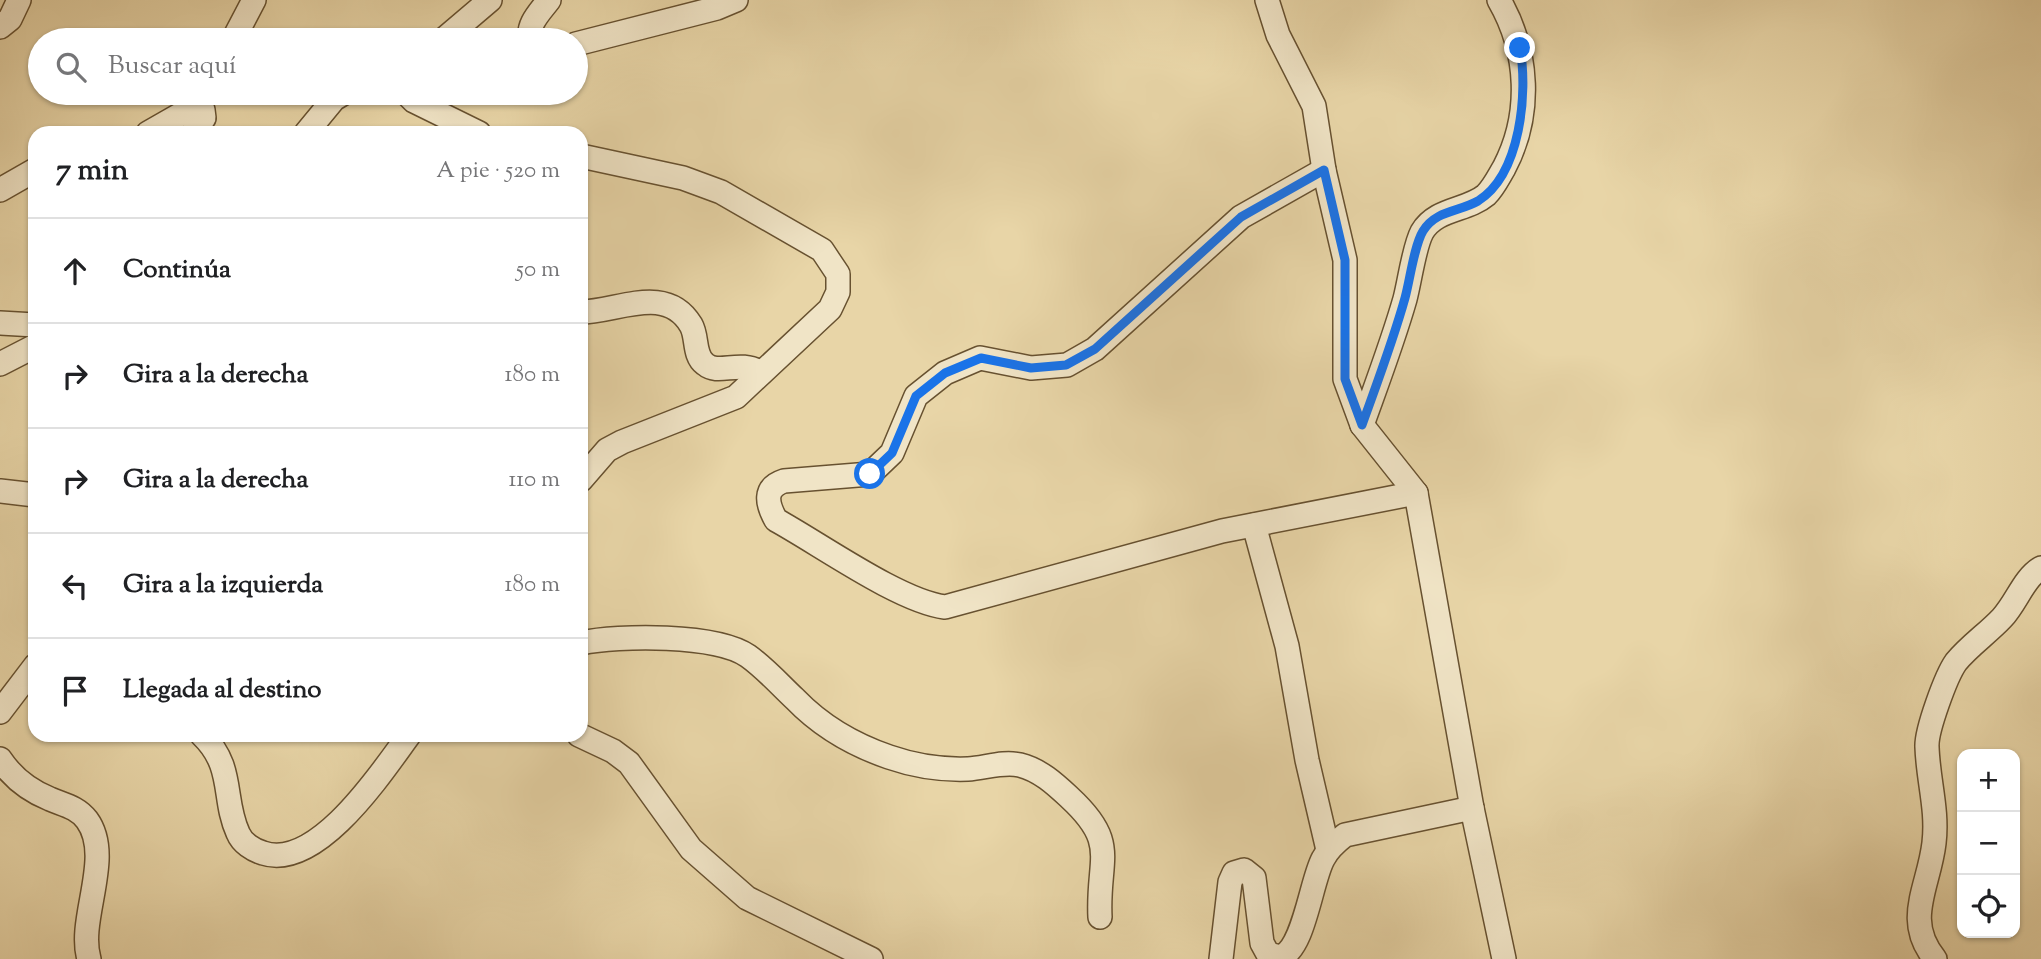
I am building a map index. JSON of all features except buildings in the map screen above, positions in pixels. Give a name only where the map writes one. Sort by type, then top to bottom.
[{"type":"street","points":[[239,28],[254,0]]},
{"type":"street","points":[[457,28],[490,0]]},
{"type":"street","points":[[531,28],[533,20],[549,0]]},
{"type":"street","points":[[588,41],[717,8],[736,0]]},
{"type":"street","points":[[1267,0],[1278,35],[1314,106],[1324,170],[1345,260],[1345,379],[1362,425],[1416,493],[1472,808],[1504,959]]},
{"type":"street","points":[[1362,425],[1400,316],[1421,233],[1441,215],[1467,206],[1487,194],[1497,182],[1513,147],[1521,117],[1523,74],[1514,30],[1499,0]]},
{"type":"street","points":[[0,27],[10,19],[17,1]]},
{"type":"street","points":[[159,126],[192,105]]},
{"type":"street","points":[[198,126],[204,118],[203,105]]},
{"type":"street","points":[[312,126],[329,105]]},
{"type":"street","points":[[422,105],[465,126]]},
{"type":"street","points":[[588,158],[683,178],[721,192],[829,257],[839,283],[835,301],[742,392],[723,404],[607,450],[588,472]]},
{"type":"street","points":[[1324,170],[1241,217],[1095,349],[1066,365],[1031,368],[981,358],[945,373],[916,396],[892,453],[870,474],[784,481],[777,483],[767,498],[776,520],[916,600],[945,607],[1254,525],[1416,493]]},
{"type":"street","points":[[0,190],[28,174]]},
{"type":"street","points":[[588,311],[643,301],[664,304],[687,320],[703,363],[714,369],[749,367],[761,373]]},
{"type":"street","points":[[0,323],[28,325]]},
{"type":"street","points":[[0,365],[28,350]]},
{"type":"street","points":[[0,491],[28,494]]},
{"type":"street","points":[[1254,525],[1287,646],[1307,760],[1328,850]]},
{"type":"street","points":[[1935,959],[1924,945],[1917,922],[1934,843],[1934,803],[1926,745],[1956,663],[2002,618],[2029,578],[2041,568]]},
{"type":"street","points":[[588,642],[609,637],[652,637],[731,648],[754,660],[825,725],[874,752],[928,767],[966,769],[1002,764],[1032,769],[1071,798],[1100,832],[1104,847],[1098,893],[1100,917]]},
{"type":"street","points":[[0,712],[28,675]]},
{"type":"street","points":[[588,739],[613,751],[629,763],[691,849],[747,898],[871,959]]},
{"type":"street","points":[[208,742],[227,777],[238,833],[251,848],[275,855],[307,844],[337,825],[350,813],[404,742]]},
{"type":"street","points":[[0,759],[26,787],[73,807],[90,824],[95,842],[95,883],[86,931],[89,959]]},
{"type":"street","points":[[1222,959],[1230,882],[1234,873],[1244,870],[1254,878],[1262,943],[1268,954],[1280,957],[1293,948],[1320,864],[1328,850],[1345,835],[1472,808]]},
{"type":"route","points":[[870,474],[892,453],[916,396],[945,373],[981,358],[1031,368],[1066,365],[1095,349],[1241,217],[1324,170],[1345,260],[1345,379],[1362,425],[1400,316],[1421,233],[1441,215],[1478,201],[1487,194],[1497,182],[1513,147],[1523,102],[1520,48]]}]
